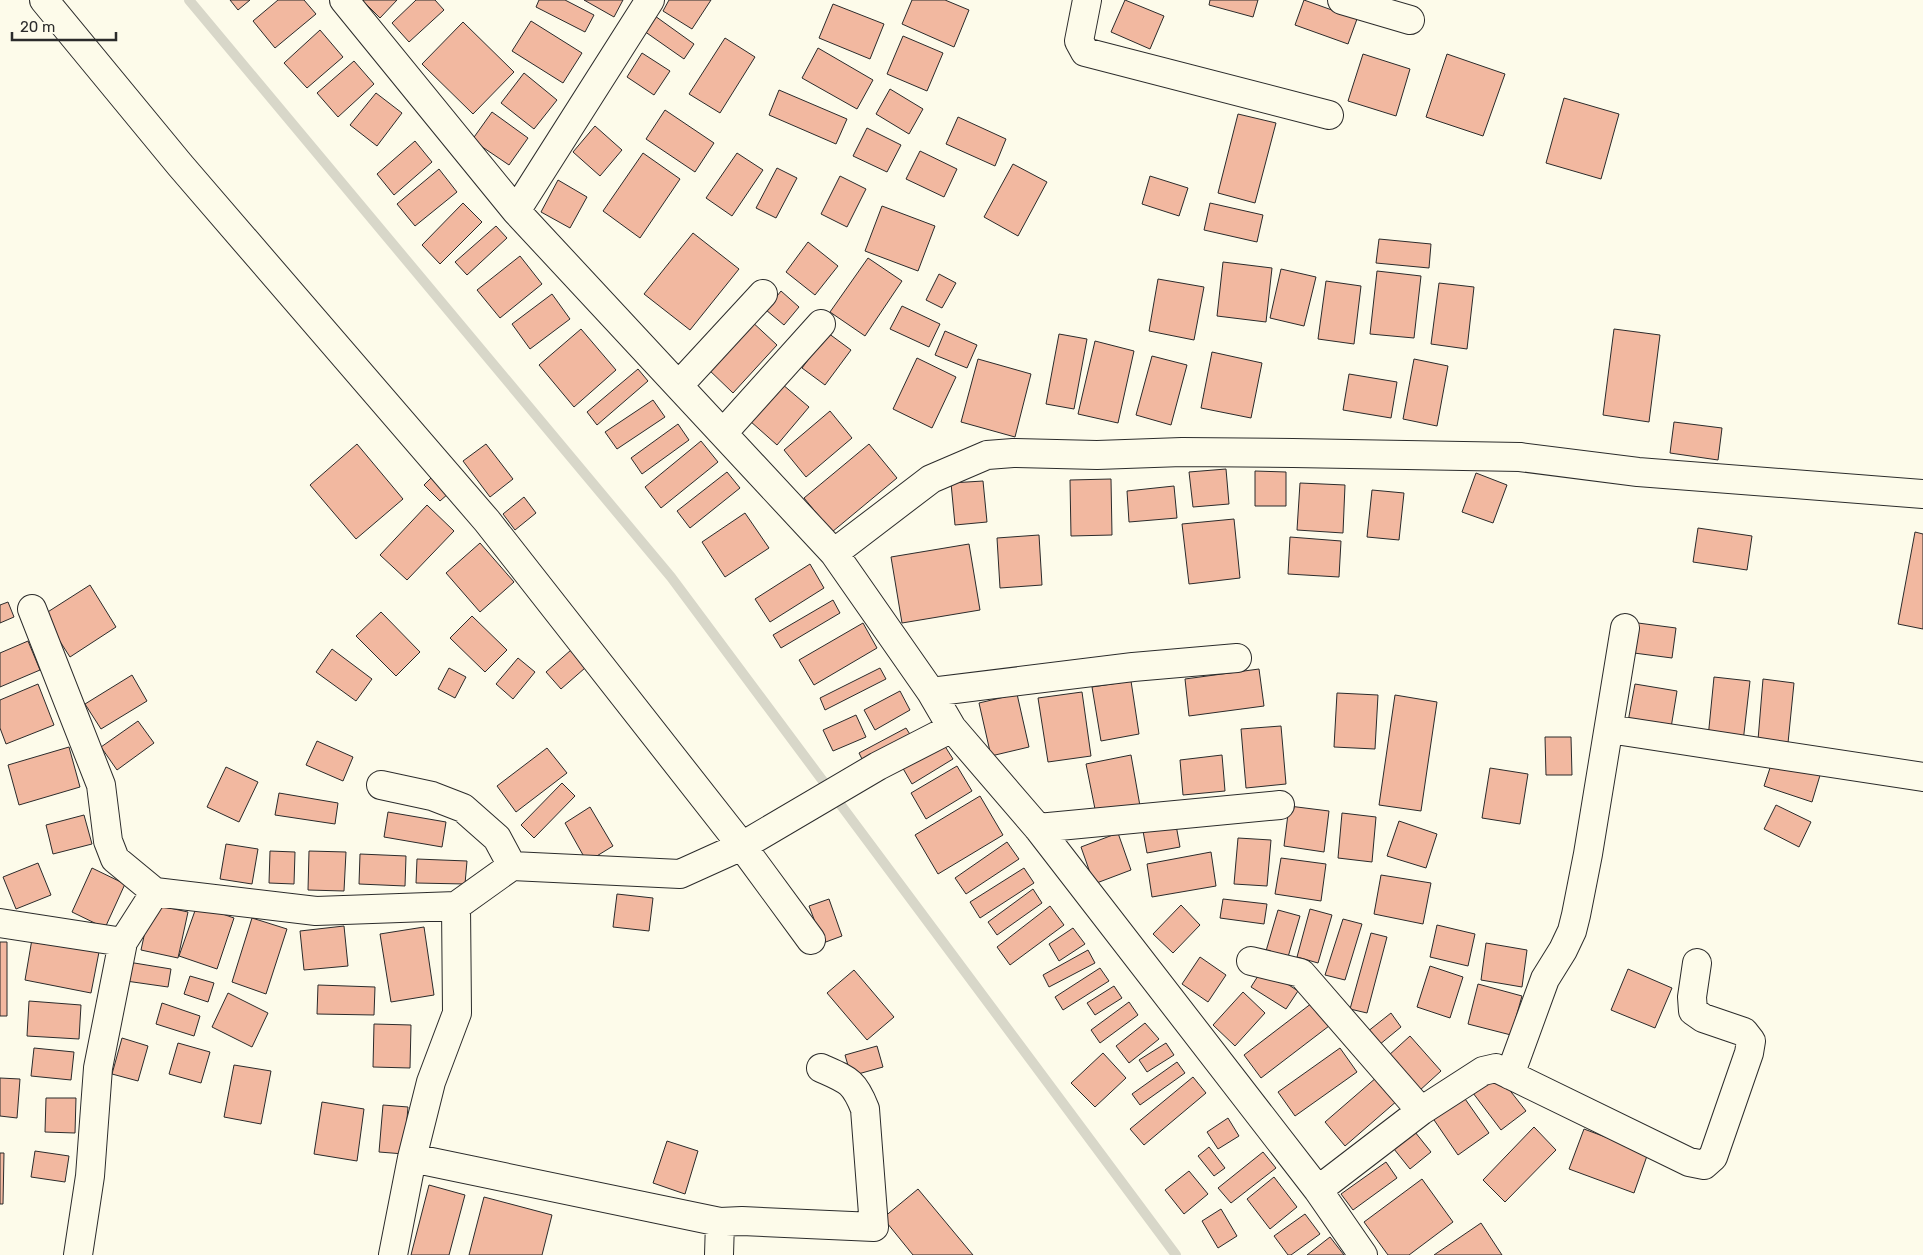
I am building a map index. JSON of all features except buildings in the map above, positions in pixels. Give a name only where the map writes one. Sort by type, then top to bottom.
[{"type":"street","points":[[44,0],[180,165],[487,521],[750,841],[811,940]]},
{"type":"street","points":[[344,0],[516,211],[834,553],[931,692],[952,728],[1038,828],[1318,1190],[1363,1255]]},
{"type":"street","points":[[516,211],[650,0]]},
{"type":"street","points":[[1087,0],[1079,41],[1085,52],[1328,116]]},
{"type":"street","points":[[1342,0],[1410,20]]},
{"type":"street","points":[[679,385],[762,294]]},
{"type":"street","points":[[722,433],[821,324]]},
{"type":"street","points":[[834,553],[931,478],[987,455],[1013,453],[1182,452],[1520,457],[1638,472],[1923,494]]},
{"type":"street","points":[[32,609],[101,785],[108,840],[115,858],[154,892],[316,911],[456,906],[512,866],[680,874],[750,841],[878,766],[952,728]]},
{"type":"street","points":[[1510,1075],[1545,979],[1572,931],[1588,854],[1625,628]]},
{"type":"street","points":[[931,692],[1133,667],[1237,658]]},
{"type":"street","points":[[1608,729],[1923,777]]},
{"type":"street","points":[[381,785],[432,796],[463,808],[497,838],[512,866]]},
{"type":"street","points":[[1038,828],[1280,806]]},
{"type":"street","points":[[78,1255],[90,1176],[98,1068],[124,942],[154,892]]},
{"type":"street","points":[[393,1255],[412,1158],[431,1082],[456,1013],[456,906]]},
{"type":"street","points":[[0,923],[124,942]]},
{"type":"street","points":[[1251,961],[1300,972],[1421,1111]]},
{"type":"street","points":[[1318,1190],[1421,1111],[1489,1068],[1496,1068],[1689,1162],[1704,1165],[1713,1157],[1752,1041],[1744,1032],[1703,1018],[1693,1011],[1692,997],[1697,963]]},
{"type":"street","points":[[412,1158],[720,1222],[742,1221],[874,1226],[865,1109],[859,1094],[849,1080],[821,1068]]},
{"type":"street","points":[[720,1222],[720,1255]]},
{"type":"waterway","points":[[189,0],[671,577],[1176,1255]]}]
